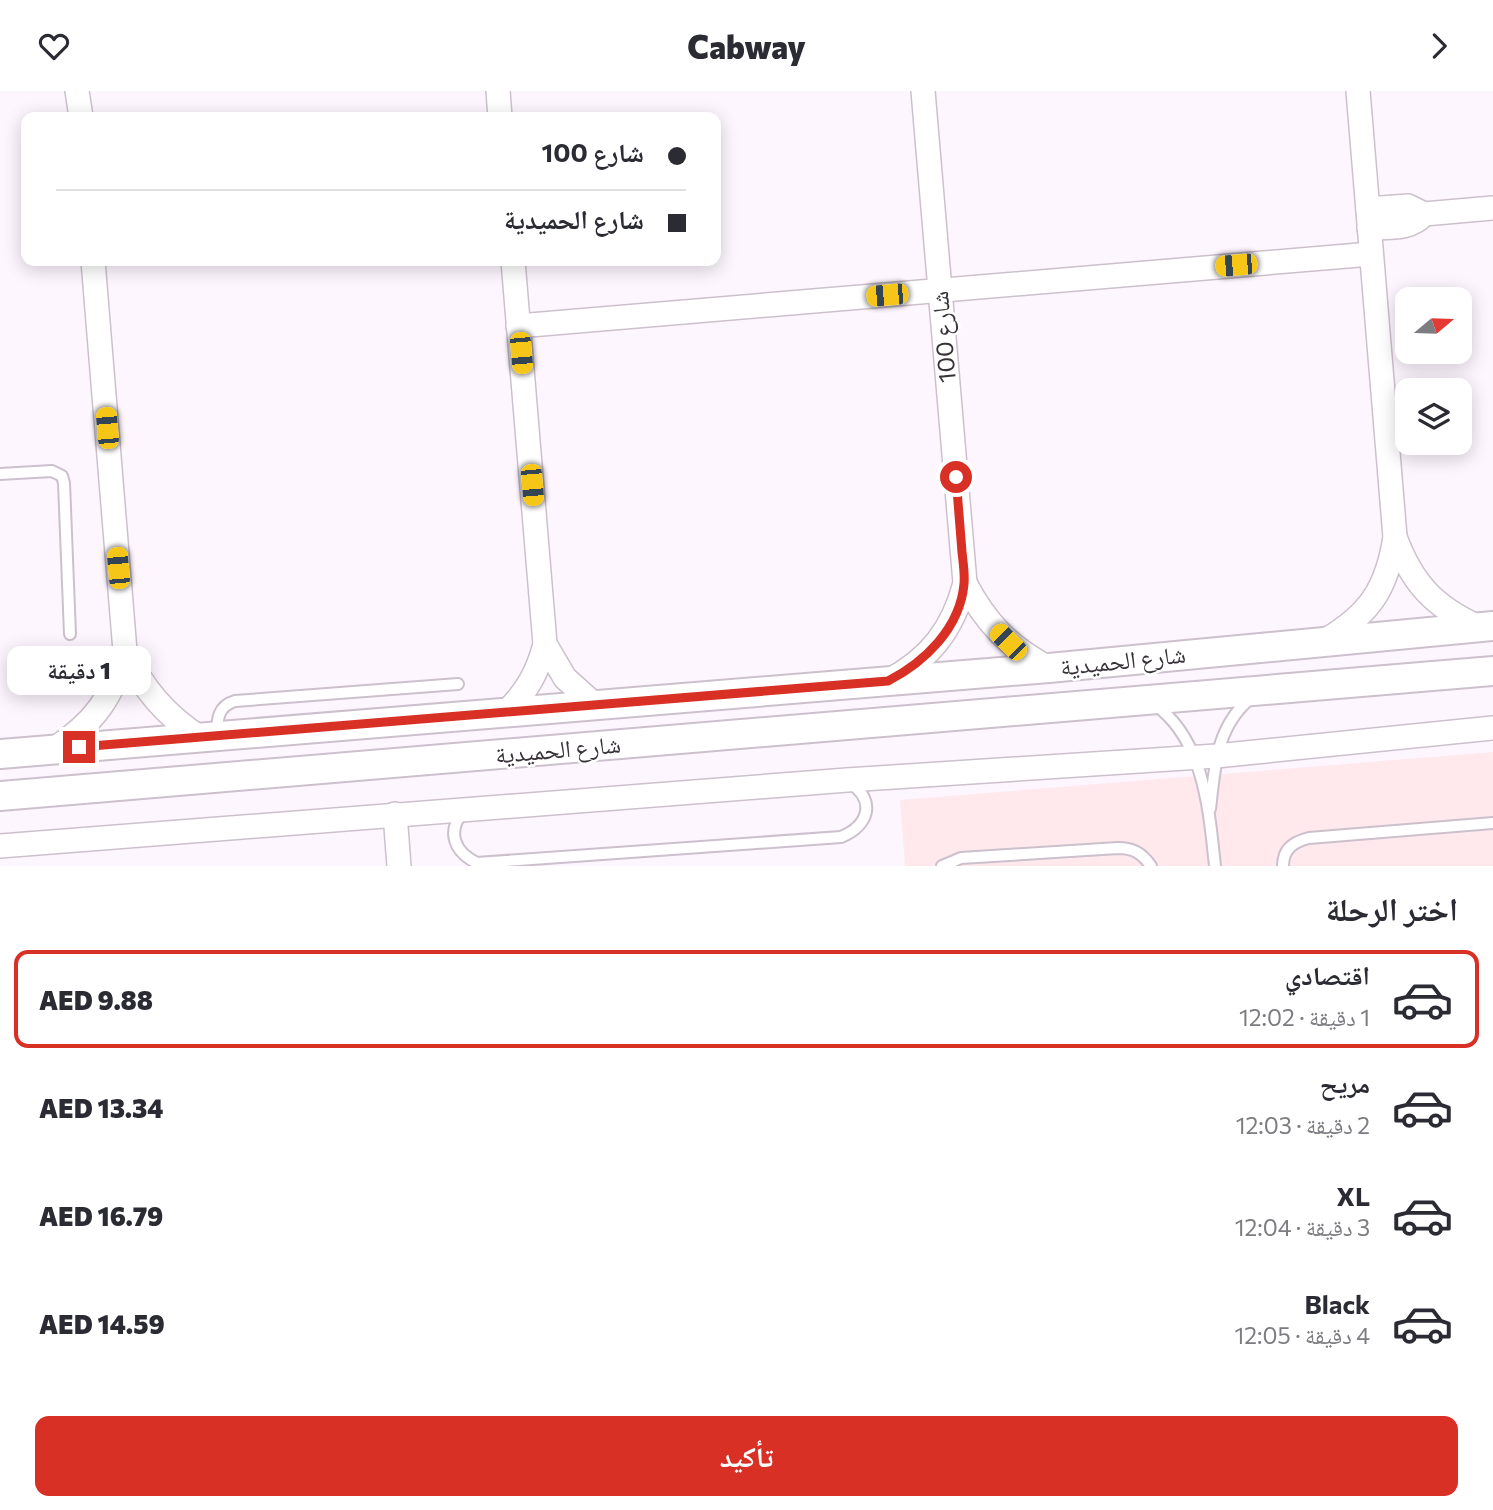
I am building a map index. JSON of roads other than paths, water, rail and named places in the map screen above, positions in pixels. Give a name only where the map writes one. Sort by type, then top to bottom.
[{"type":"street","points":[[498,91],[500,112]]},
{"type":"street","name":"شارع 100","points":[[888,681],[924,658],[938,642],[959,605],[965,583],[923,91]]},
{"type":"street","points":[[1326,640],[1349,627],[1367,609],[1382,587],[1391,563],[1395,537],[1358,91]]},
{"type":"street","points":[[1368,218],[1408,206],[1424,214],[1493,208]]},
{"type":"street","points":[[518,326],[1371,254]]},
{"type":"street","points":[[54,749],[75,736],[108,698],[119,675],[125,651],[93,266]]},
{"type":"street","points":[[505,713],[520,699],[531,682],[545,644],[513,266]]},
{"type":"street","points":[[1395,537],[1411,572],[1435,601],[1456,616],[1486,626]]},
{"type":"street","name":"شارع 100","points":[[965,583],[990,625],[1028,657],[1049,668]]},
{"type":"street","name":"شارع الحميدية","points":[[0,754],[1049,668],[1486,626]]},
{"type":"street","points":[[545,644],[565,678],[595,705]]},
{"type":"street","points":[[125,651],[148,693],[182,726],[209,738]]},
{"type":"street","name":"شارع الحميدية","points":[[0,796],[1493,671]]},
{"type":"street","points":[[0,846],[846,780],[1205,757],[1493,728]]},
{"type":"street","points":[[394,814],[398,866]]},
{"type":"lane","points":[[0,474],[52,471],[62,476],[69,634]]},
{"type":"lane","points":[[209,738],[219,715],[228,703],[235,701],[458,684]]},
{"type":"lane","points":[[1215,866],[1205,757],[1244,703],[1260,691]]},
{"type":"lane","points":[[1149,700],[1177,724],[1187,740],[1205,757],[1209,815]]},
{"type":"lane","points":[[466,809],[457,819],[453,832],[456,846],[464,857],[477,863],[841,837],[856,831],[864,819],[866,803],[859,789],[846,780]]},
{"type":"lane","points":[[1283,866],[1287,850],[1296,841],[1309,838],[1493,823]]},
{"type":"lane","points":[[942,866],[961,858],[1128,848],[1137,852],[1151,866]]}]
